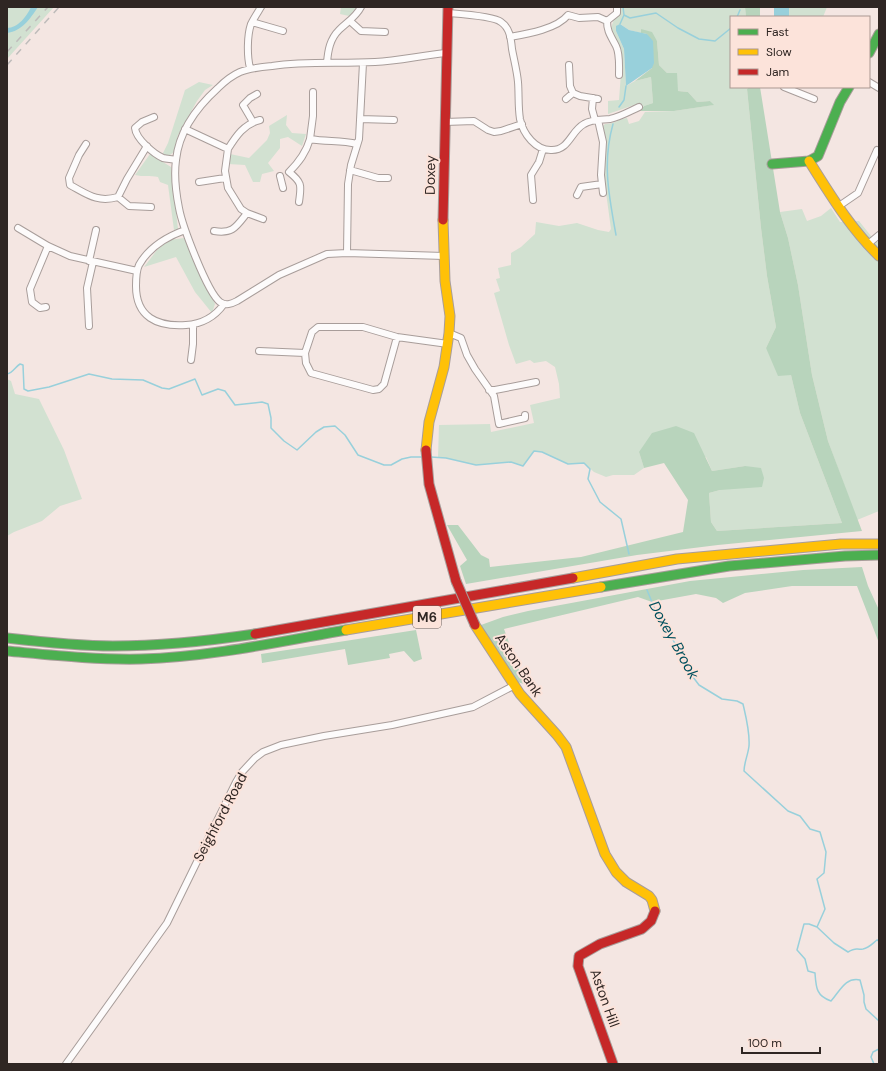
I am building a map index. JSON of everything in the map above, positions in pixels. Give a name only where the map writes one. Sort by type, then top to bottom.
[{"type":"main road","name":"Doxey","points":[[426,449],[429,422],[444,367],[448,344],[450,316],[444,256],[448,10]]},
{"type":"main road","points":[[870,52],[879,34]]},
{"type":"main road","points":[[772,164],[810,162],[818,156],[840,102],[848,88]]},
{"type":"main road","points":[[810,162],[867,245],[879,256]]},
{"type":"main road","name":"Aston Bank","points":[[426,449],[429,484],[456,581],[475,625],[513,686],[527,703],[558,734],[566,747],[602,849],[616,872],[626,882]]},
{"type":"main road","name":"M6","points":[[7,638],[61,644],[114,646],[200,642],[367,616],[677,559],[842,544],[876,544]]},
{"type":"main road","name":"M6","points":[[7,651],[106,659],[175,657],[234,649],[729,566],[845,556],[879,555]]},
{"type":"main road","name":"Aston Hill","points":[[613,1064],[578,966],[579,956],[583,953],[600,944],[642,929],[651,921],[655,913],[652,900],[643,892],[626,882]]},
{"type":"street","points":[[250,68],[248,57],[252,22],[261,7]]},
{"type":"street","points":[[327,63],[328,51],[333,38],[340,29],[350,21],[361,7]]},
{"type":"street","points":[[510,37],[538,32],[564,19],[568,15],[570,7]]},
{"type":"street","points":[[607,21],[617,13],[617,7]]},
{"type":"street","points":[[448,10],[497,20],[506,28],[510,37],[518,81],[520,119],[524,131],[532,141],[544,149],[552,151],[560,148],[568,142],[579,127],[584,124],[596,120],[612,119],[638,107]]},
{"type":"street","points":[[568,15],[579,18],[598,17],[607,21]]},
{"type":"street","points":[[350,21],[361,31],[384,32]]},
{"type":"street","points":[[607,21],[607,30],[617,47],[619,75]]},
{"type":"street","points":[[252,22],[283,31]]},
{"type":"street","points":[[444,256],[333,253],[320,257],[279,275],[237,301],[224,304],[218,301],[214,295],[194,255],[185,230],[178,201],[176,160],[185,129],[194,115],[218,88],[239,72],[250,68],[294,63],[385,62],[447,53]]},
{"type":"street","points":[[347,253],[348,184],[357,144],[360,119],[362,63]]},
{"type":"street","points":[[570,65],[570,86],[573,93],[580,96],[596,98],[592,108],[603,142],[601,163],[603,193]]},
{"type":"street","points":[[870,83],[879,88]]},
{"type":"street","points":[[798,89],[814,99]]},
{"type":"street","points":[[299,202],[301,188],[298,179],[289,172],[299,162],[307,150],[313,116],[313,92]]},
{"type":"street","points":[[566,99],[573,93]]},
{"type":"street","points":[[253,122],[243,105],[257,94]]},
{"type":"street","points":[[630,111],[633,119]]},
{"type":"street","points":[[154,116],[142,122],[135,128],[135,133],[147,146],[165,159],[176,160]]},
{"type":"street","points":[[360,119],[394,120]]},
{"type":"street","points":[[260,120],[253,122],[240,132],[228,149],[225,164],[225,178],[232,196],[241,209],[263,219]]},
{"type":"street","points":[[446,122],[474,121],[494,132],[522,124]]},
{"type":"street","points":[[185,129],[228,149]]},
{"type":"street","points":[[310,139],[357,144]]},
{"type":"street","points":[[86,144],[79,154],[69,178],[70,185],[86,195],[98,199],[118,197],[129,206],[151,208]]},
{"type":"street","points":[[118,197],[147,146]]},
{"type":"street","points":[[533,200],[530,175],[539,162],[544,149]]},
{"type":"street","points":[[839,206],[858,193],[877,150]]},
{"type":"street","points":[[350,170],[378,178],[388,178]]},
{"type":"street","points":[[280,176],[283,188]]},
{"type":"street","points":[[199,182],[225,178]]},
{"type":"street","points":[[577,195],[581,187],[602,184]]},
{"type":"street","points":[[214,232],[225,233],[235,228],[247,213]]},
{"type":"street","points":[[23,228],[48,246],[70,256],[137,271]]},
{"type":"street","points":[[89,326],[87,288],[96,230]]},
{"type":"street","points":[[185,230],[169,236],[145,256],[137,271],[136,291],[138,303],[145,313],[154,321],[164,324],[194,325],[207,321],[214,316],[224,304]]},
{"type":"street","points":[[867,245],[879,235]]},
{"type":"street","points":[[95,238],[102,239]]},
{"type":"street","points":[[43,308],[32,302],[30,290],[48,246]]},
{"type":"street","points":[[191,360],[194,325]]},
{"type":"street","points":[[397,337],[384,384],[379,389],[373,390],[311,373],[306,363],[305,353],[312,332],[318,327],[363,326],[397,337],[448,344]]},
{"type":"street","points":[[449,333],[461,338],[467,354],[494,396],[499,424],[525,418],[525,415]]},
{"type":"street","points":[[260,351],[305,353]]},
{"type":"street","points":[[489,390],[536,382]]},
{"type":"street","name":"Seighford Road","points":[[66,1064],[167,923],[236,782],[242,772],[262,752],[281,745],[324,736],[392,725],[473,707],[513,686]]},
{"type":"green space","points":[[7,7],[54,7],[7,59]]},
{"type":"green space","points":[[341,7],[357,7],[349,16],[340,14]]},
{"type":"green space","points":[[618,7],[745,7],[746,16],[730,16],[730,88],[748,88],[761,228],[767,276],[776,327],[766,348],[791,375],[800,413],[842,523],[717,531],[711,522],[709,493],[720,490],[745,466],[712,471],[706,457],[639,452],[644,468],[634,475],[613,475],[606,477],[594,472],[584,463],[568,464],[542,452],[534,451],[523,466],[511,462],[476,465],[446,458],[438,458],[439,425],[490,424],[491,432],[534,423],[530,405],[560,398],[559,384],[555,367],[546,361],[534,363],[530,360],[516,364],[494,293],[500,291],[496,279],[500,278],[498,268],[511,265],[511,253],[521,247],[535,234],[536,222],[559,226],[577,223],[609,232],[611,229],[604,178],[606,139],[603,126],[605,124],[627,118],[629,124],[639,121],[645,112],[674,111],[713,105],[710,101],[697,102],[688,92],[678,91],[667,73],[659,65],[657,41],[641,29],[641,33],[629,30],[620,24],[616,31],[624,49],[626,86],[635,81],[651,77],[653,103],[644,106],[640,111],[637,104],[608,114],[608,101],[619,100],[621,73],[610,31]]},
{"type":"green space","points":[[745,7],[760,7],[760,16],[746,16]]},
{"type":"green space","points":[[789,7],[827,7],[823,16],[789,16]]},
{"type":"green space","points":[[641,29],[652,32],[657,41],[659,65],[667,73],[677,73],[678,91],[688,92],[697,102],[710,101],[714,105],[674,111],[640,111],[644,106],[653,103],[651,77],[635,81],[652,68],[647,34],[641,33]]},
{"type":"green space","points":[[199,82],[213,85],[205,90],[197,101],[178,135],[174,152],[165,156],[163,153],[168,143],[185,90]]},
{"type":"green space","points":[[760,88],[780,212],[788,238],[798,285],[812,375],[828,441],[862,531],[718,545],[637,555],[466,584],[460,566],[467,560],[447,525],[458,525],[481,555],[489,559],[490,567],[581,557],[683,532],[688,500],[664,463],[644,468],[639,452],[652,433],[676,426],[694,433],[712,471],[745,466],[761,468],[764,478],[762,487],[720,490],[709,493],[711,522],[717,531],[842,523],[800,413],[791,375],[778,376],[766,348],[776,327],[767,276],[761,228],[747,89]]},
{"type":"green space","points":[[287,115],[286,125],[292,133],[306,134],[302,146],[288,137],[280,139],[280,148],[268,163],[274,171],[262,174],[260,182],[253,182],[245,165],[228,164],[230,154],[249,158],[267,140],[270,133],[269,126]]},
{"type":"green space","points":[[150,154],[171,167],[178,229],[174,230],[168,185],[160,182],[158,177],[135,175]]},
{"type":"green space","points":[[831,208],[840,222],[859,221],[871,236],[879,243],[879,511],[857,520],[828,441],[812,375],[798,285],[788,238],[780,212],[802,209],[807,221],[821,216]]},
{"type":"green space","points":[[184,238],[215,304],[212,313],[195,292],[176,257],[144,267],[157,250],[169,240]]},
{"type":"green space","points":[[7,379],[11,381],[15,394],[39,399],[64,450],[82,499],[60,506],[42,521],[7,536]]},
{"type":"green space","points":[[862,567],[868,586],[879,610],[879,643],[857,586],[792,586],[745,593],[723,603],[716,598],[696,594],[652,602],[638,597],[504,629],[524,684],[514,681],[481,625],[503,617],[528,611],[690,581],[803,570]]},
{"type":"green space","points":[[416,630],[422,659],[414,662],[404,651],[389,654],[390,658],[348,665],[345,649],[262,663],[261,654]]},
{"type":"water","points":[[31,7],[38,7],[29,20],[17,30],[7,33],[7,28],[15,26],[25,18]]},
{"type":"water","points":[[774,7],[789,7],[789,16],[774,16]]},
{"type":"water","points":[[620,24],[629,30],[647,34],[653,41],[654,63],[652,68],[626,86],[624,49],[616,31],[616,26]]},
{"type":"waterway","points":[[620,24],[624,15],[623,7]]},
{"type":"waterway","points":[[737,16],[740,10]]},
{"type":"waterway","points":[[624,15],[630,18],[656,13],[678,28],[699,39],[715,41],[730,29]]},
{"type":"waterway","points":[[619,107],[624,100],[626,86]]},
{"type":"waterway","points":[[613,124],[607,166],[609,193],[616,235]]},
{"type":"waterway","name":"Doxey Brook","points":[[7,374],[20,364],[23,365],[24,389],[28,391],[49,387],[89,374],[112,379],[143,380],[162,388],[169,389],[195,379],[202,395],[218,389],[225,391],[235,405],[262,402],[268,404],[271,418],[271,428],[284,441],[297,450],[316,432],[324,427],[335,426],[345,435],[358,455],[384,465],[391,465],[402,459],[411,457],[423,457]]},
{"type":"waterway","name":"Doxey Brook","points":[[431,457],[446,458],[476,465],[511,462],[523,466],[534,451],[542,452],[568,464],[584,463],[590,469],[588,479],[600,502],[621,519],[629,554]]},
{"type":"waterway","name":"Doxey Brook","points":[[647,590],[654,607],[684,659],[687,669],[699,685],[722,699],[737,701],[743,704],[749,735],[744,771],[788,811],[800,816],[810,829],[820,832],[826,852],[824,873],[817,879],[825,909],[817,927],[804,924],[797,950],[805,959],[808,971],[815,973],[816,983],[820,994],[831,1001],[840,989],[847,983],[850,981],[860,980],[866,1009],[879,1021]]},
{"type":"waterway","points":[[817,927],[834,943],[848,952],[855,949],[869,947],[877,940],[879,941]]},
{"type":"waterway","name":"Doxey Brook","points":[[874,1064],[871,1057],[873,1052],[879,1049]]},
{"type":"railway","points":[[7,52],[48,7]]},
{"type":"railway","points":[[7,65],[59,7]]},
{"type":"traffic: fast","points":[[870,51],[879,34]]},
{"type":"traffic: fast","points":[[772,164],[809,161],[818,156],[840,102],[848,88]]},
{"type":"traffic: fast","points":[[601,587],[729,566],[845,556],[879,555]]},
{"type":"traffic: fast","points":[[7,651],[107,659],[167,658],[244,648],[346,630]]},
{"type":"traffic: fast","points":[[7,638],[73,645],[131,646],[184,643],[255,634]]},
{"type":"traffic: slow","points":[[809,161],[850,222],[879,256]]},
{"type":"traffic: slow","points":[[426,450],[429,422],[444,367],[449,333],[450,316],[445,281],[443,220]]},
{"type":"traffic: slow","points":[[573,578],[677,559],[841,544],[879,544]]},
{"type":"traffic: slow","points":[[346,630],[601,587]]},
{"type":"traffic: slow","points":[[475,625],[520,694],[566,747],[605,854],[616,872],[626,882],[649,896],[652,900],[655,911]]},
{"type":"traffic: jam","points":[[443,220],[448,7]]},
{"type":"traffic: jam","points":[[426,450],[429,484],[456,581]]},
{"type":"traffic: jam","points":[[255,634],[573,578]]},
{"type":"traffic: jam","points":[[456,581],[475,625]]},
{"type":"traffic: jam","points":[[613,1064],[578,966],[579,956],[600,944],[642,929],[651,921],[655,911]]}]
